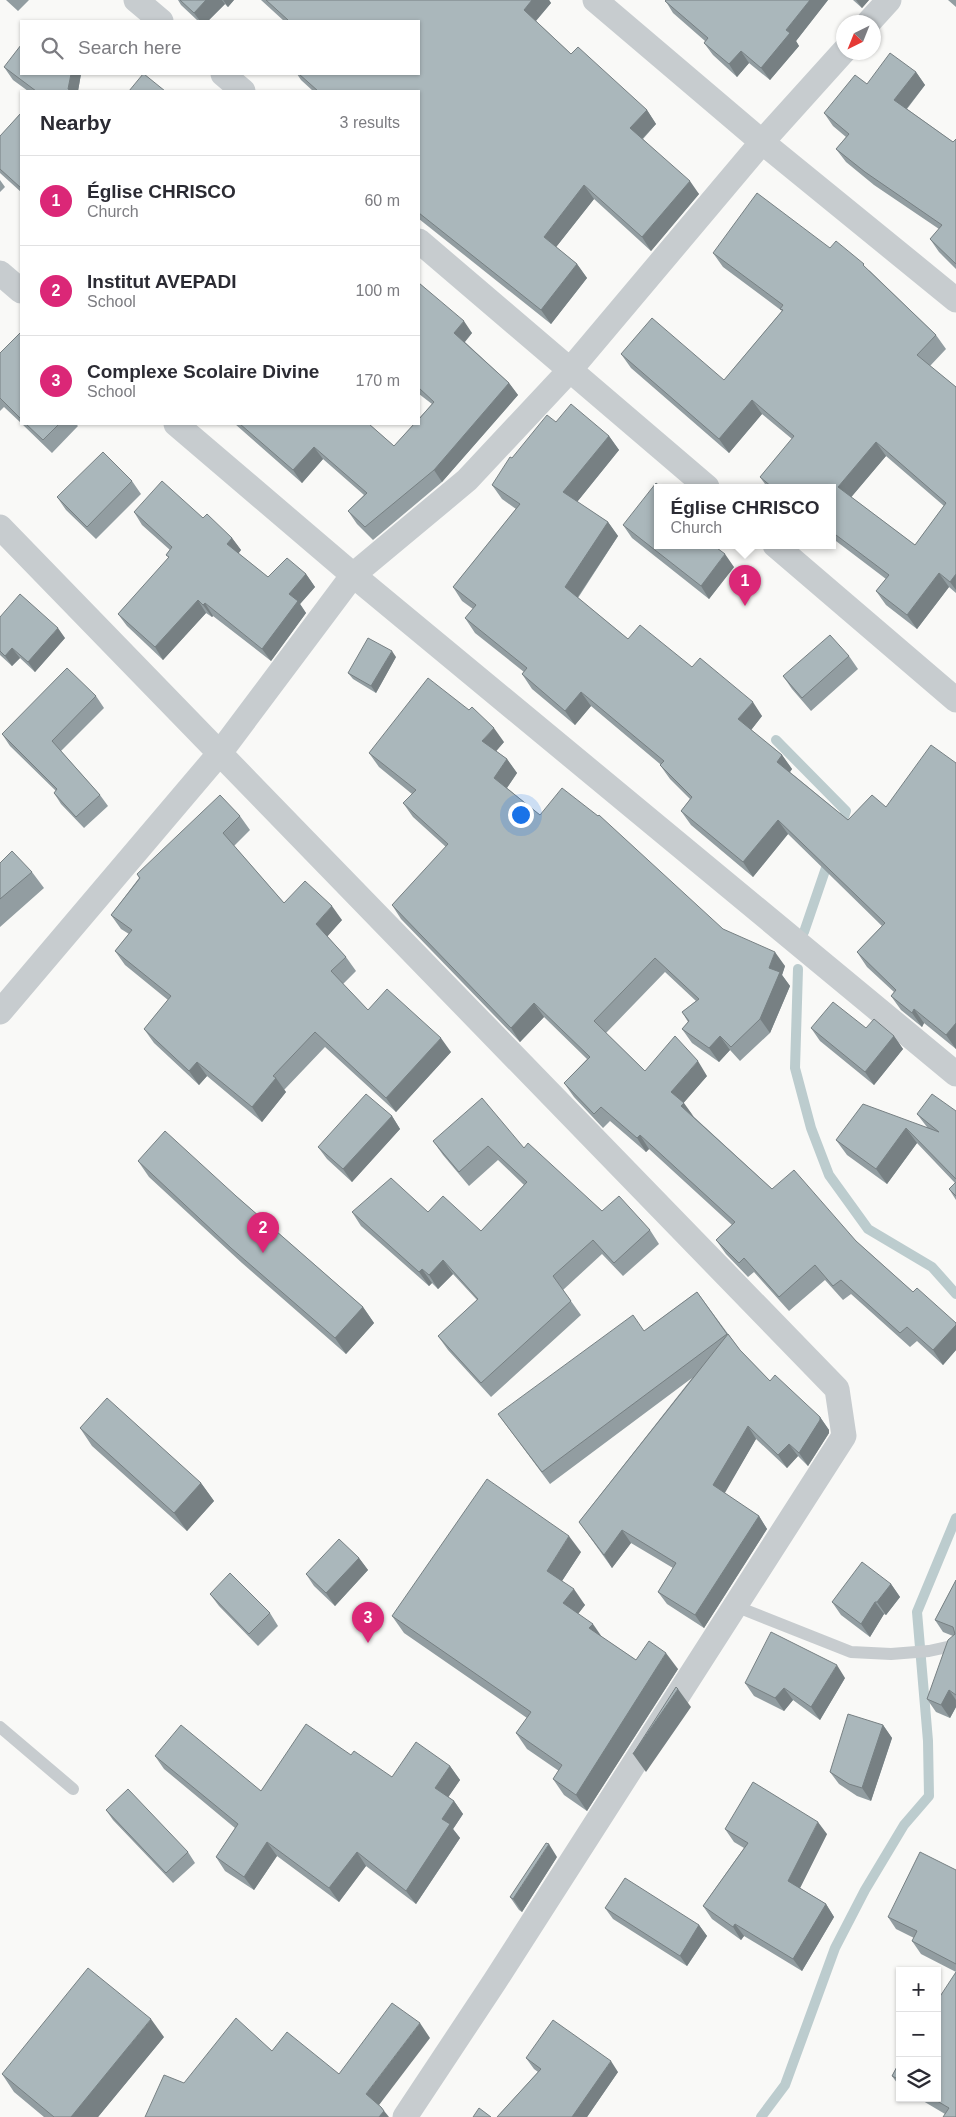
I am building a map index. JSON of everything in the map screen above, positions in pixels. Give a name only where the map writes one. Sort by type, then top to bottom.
[{"type":"street","points":[[136,0],[160,20]]},
{"type":"street","points":[[595,0],[762,142],[956,300]]},
{"type":"street","points":[[875,15],[889,0]]},
{"type":"street","points":[[0,1012],[218,754],[354,575],[467,480],[570,370],[762,142],[836,60]]},
{"type":"street","points":[[224,75],[242,90]]},
{"type":"street","points":[[420,242],[703,484]]},
{"type":"street","points":[[0,273],[20,290]]},
{"type":"street","points":[[177,425],[354,575],[956,1074]]},
{"type":"street","points":[[0,527],[218,754],[837,1389],[844,1436],[500,1973],[405,2117]]},
{"type":"street","points":[[780,549],[956,700]]},
{"type":"lane","points":[[735,1606],[851,1652],[891,1654],[929,1651],[956,1645]]},
{"type":"lane","points":[[0,1727],[73,1790]]},
{"type":"building","points":[[180,0],[206,0],[194,13]]},
{"type":"building","points":[[266,0],[532,0],[524,10],[571,54],[578,47],[647,110],[630,128],[690,181],[642,237],[584,185],[544,237],[577,264],[541,310],[420,214],[420,90],[317,90],[300,75],[420,75],[420,20],[288,20]]},
{"type":"building","points":[[666,0],[810,0],[786,30],[790,33],[761,68],[741,51],[729,64],[704,43],[708,38]]},
{"type":"building","points":[[20,46],[20,75],[71,75],[68,89],[70,90],[35,90],[4,67]]},
{"type":"building","points":[[890,53],[916,72],[894,100],[953,142],[956,139],[956,264],[930,239],[942,225],[865,172],[836,149],[849,134],[824,113],[855,75],[867,84]]},
{"type":"building","points":[[142,75],[145,75],[164,90],[130,90]]},
{"type":"building","points":[[20,114],[20,187],[0,169],[0,136]]},
{"type":"building","points":[[757,193],[830,248],[836,241],[864,264],[936,335],[917,355],[956,387],[956,574],[950,582],[939,573],[907,615],[876,591],[889,575],[836,535],[836,484],[768,484],[760,477],[794,436],[752,400],[719,439],[621,354],[652,318],[724,380],[783,310],[780,309],[783,305],[713,253]],"holes":[[[876,442],[946,503],[915,545],[838,487]]]},
{"type":"building","points":[[420,284],[464,321],[454,333],[509,383],[434,470],[365,527],[348,511],[367,493],[314,447],[293,470],[241,425],[370,425],[394,446],[413,425],[420,425],[420,418],[434,402],[420,389]]},
{"type":"building","points":[[20,333],[20,418],[0,398],[0,353]]},
{"type":"building","points":[[571,404],[609,436],[563,492],[608,522],[565,587],[628,639],[640,625],[692,667],[700,658],[753,702],[738,719],[782,755],[777,762],[848,820],[872,795],[886,807],[931,745],[956,763],[956,1023],[946,1035],[914,1009],[912,1013],[891,996],[896,990],[857,952],[885,923],[778,820],[743,862],[681,811],[692,797],[660,765],[664,761],[581,692],[565,711],[522,674],[527,668],[465,618],[476,605],[453,587],[520,504],[492,485],[510,457],[512,458],[547,415],[556,422]]},
{"type":"building","points":[[27,425],[58,425],[43,440]]},
{"type":"building","points":[[103,452],[132,481],[87,527],[57,497]]},
{"type":"building","points":[[162,481],[203,518],[207,514],[232,538],[227,544],[268,577],[287,558],[306,574],[289,594],[298,601],[262,649],[205,603],[203,605],[198,600],[155,647],[118,614],[169,557],[166,555],[172,547],[134,512]]},
{"type":"building","points":[[654,486],[654,549],[718,549],[725,554],[701,586],[623,525]]},
{"type":"building","points":[[20,594],[58,628],[28,662],[12,648],[5,656],[0,651],[0,617]]},
{"type":"building","points":[[830,635],[849,656],[802,698],[783,676]]},
{"type":"building","points":[[368,638],[392,651],[371,686],[348,673]]},
{"type":"building","points":[[67,668],[96,696],[52,741],[100,795],[76,817],[54,793],[57,789],[2,734]]},
{"type":"building","points":[[428,678],[469,710],[472,707],[494,728],[482,741],[507,759],[494,778],[540,815],[562,788],[599,815],[723,929],[775,952],[769,968],[780,972],[760,1019],[731,1047],[720,1036],[709,1048],[682,1029],[689,1021],[682,1012],[699,999],[655,958],[594,1021],[645,1071],[675,1036],[698,1061],[671,1092],[684,1103],[681,1106],[772,1189],[794,1170],[856,1241],[913,1292],[917,1288],[956,1323],[933,1350],[907,1327],[900,1333],[841,1280],[833,1286],[815,1265],[779,1297],[744,1258],[739,1263],[716,1240],[735,1222],[640,1135],[637,1138],[601,1107],[594,1114],[564,1083],[590,1057],[534,1003],[511,1028],[392,905],[448,844],[403,803],[416,790],[369,753]]},
{"type":"building","points":[[220,795],[240,816],[223,833],[284,903],[305,881],[332,906],[316,924],[346,957],[331,971],[368,1010],[387,989],[441,1038],[386,1098],[315,1032],[273,1076],[276,1078],[252,1107],[197,1062],[189,1071],[144,1029],[171,996],[115,951],[132,930],[111,915],[140,878],[137,874]]},
{"type":"building","points":[[12,851],[32,872],[0,899],[0,863]]},
{"type":"building","points":[[833,1002],[866,1028],[874,1019],[894,1036],[865,1072],[811,1028]]},
{"type":"building","points":[[366,1094],[392,1116],[343,1169],[318,1147]]},
{"type":"building","points":[[932,1094],[956,1111],[956,1179],[906,1128],[876,1169],[836,1140],[863,1104],[939,1132],[917,1114]]},
{"type":"building","points":[[482,1098],[524,1148],[528,1143],[602,1211],[619,1196],[650,1230],[614,1263],[593,1240],[553,1276],[571,1301],[481,1383],[438,1336],[478,1299],[443,1260],[429,1275],[422,1269],[419,1272],[352,1212],[391,1178],[428,1212],[443,1196],[481,1231],[527,1182],[488,1146],[459,1172],[433,1141]]},
{"type":"building","points":[[165,1131],[363,1307],[335,1338],[231,1248],[138,1161]]},
{"type":"building","points":[[956,1182],[956,1196],[949,1189]]},
{"type":"building","points":[[697,1292],[727,1334],[542,1472],[498,1414],[633,1315],[644,1331]]},
{"type":"building","points":[[728,1334],[740,1350],[770,1381],[775,1375],[820,1417],[820,1420],[799,1453],[789,1444],[778,1455],[748,1426],[713,1485],[759,1516],[695,1615],[658,1592],[676,1563],[622,1530],[604,1555],[579,1522]]},
{"type":"building","points":[[107,1398],[201,1483],[174,1513],[80,1428]]},
{"type":"building","points":[[487,1479],[569,1536],[547,1571],[574,1589],[563,1603],[593,1624],[589,1628],[636,1660],[649,1641],[666,1653],[576,1795],[553,1779],[562,1765],[516,1733],[531,1712],[392,1616]]},
{"type":"building","points":[[339,1539],[359,1558],[326,1593],[306,1574]]},
{"type":"building","points":[[862,1562],[891,1584],[875,1602],[861,1624],[832,1602]]},
{"type":"building","points":[[230,1573],[270,1613],[249,1634],[210,1594]]},
{"type":"building","points":[[956,1580],[956,1695],[949,1690],[941,1705],[927,1699],[948,1640],[955,1634],[953,1627],[935,1620]]},
{"type":"building","points":[[771,1632],[837,1665],[811,1707],[784,1688],[775,1698],[745,1683]]},
{"type":"building","points":[[676,1687],[678,1689],[633,1754]]},
{"type":"building","points":[[848,1714],[883,1725],[862,1788],[849,1784],[830,1772]]},
{"type":"building","points":[[306,1724],[351,1755],[354,1751],[392,1777],[416,1742],[450,1766],[435,1788],[454,1801],[442,1819],[450,1824],[406,1891],[357,1852],[329,1888],[267,1842],[244,1877],[216,1857],[238,1824],[155,1756],[181,1725],[261,1791]]},
{"type":"building","points":[[753,1782],[818,1822],[788,1881],[826,1904],[793,1959],[735,1924],[733,1927],[703,1906],[748,1843],[725,1829]]},
{"type":"building","points":[[128,1789],[188,1852],[166,1873],[106,1810]]},
{"type":"building","points":[[546,1843],[549,1844],[513,1899],[510,1897]]},
{"type":"building","points":[[920,1852],[956,1870],[956,1964],[912,1941],[917,1931],[888,1917]]},
{"type":"building","points":[[625,1878],[699,1925],[680,1956],[605,1908]]},
{"type":"building","points":[[88,1968],[151,2019],[71,2117],[54,2117],[2,2074]]},
{"type":"building","points":[[956,1972],[956,2117],[943,2117],[949,2108],[939,2102],[941,2102],[941,1995]]},
{"type":"building","points":[[392,2003],[420,2023],[366,2094],[384,2111],[379,2117],[145,2117],[164,2075],[184,2083],[236,2018],[272,2051],[287,2032],[339,2074]]},
{"type":"building","points":[[553,2020],[611,2061],[572,2117],[497,2117],[541,2069],[526,2058]]},
{"type":"building","points":[[896,2068],[896,2078],[892,2076]]},
{"type":"building","points":[[479,2108],[491,2117],[473,2117]]},
{"type":"waterway","points":[[776,740],[846,811],[840,829]]},
{"type":"waterway","points":[[804,932],[829,859]]},
{"type":"waterway","points":[[798,969],[795,1068],[811,1128],[829,1175],[868,1229],[932,1267],[956,1294]]},
{"type":"waterway","points":[[761,2117],[785,2085],[835,1948],[865,1890],[904,1825],[929,1796],[928,1741],[917,1612],[956,1518]]},
{"type":"place","name":"Église CHRISCO","points":[[745,606]]},
{"type":"place","name":"Institut AVEPADI","points":[[263,1253]]},
{"type":"place","name":"Complexe Scolaire Divine","points":[[368,1643]]}]
